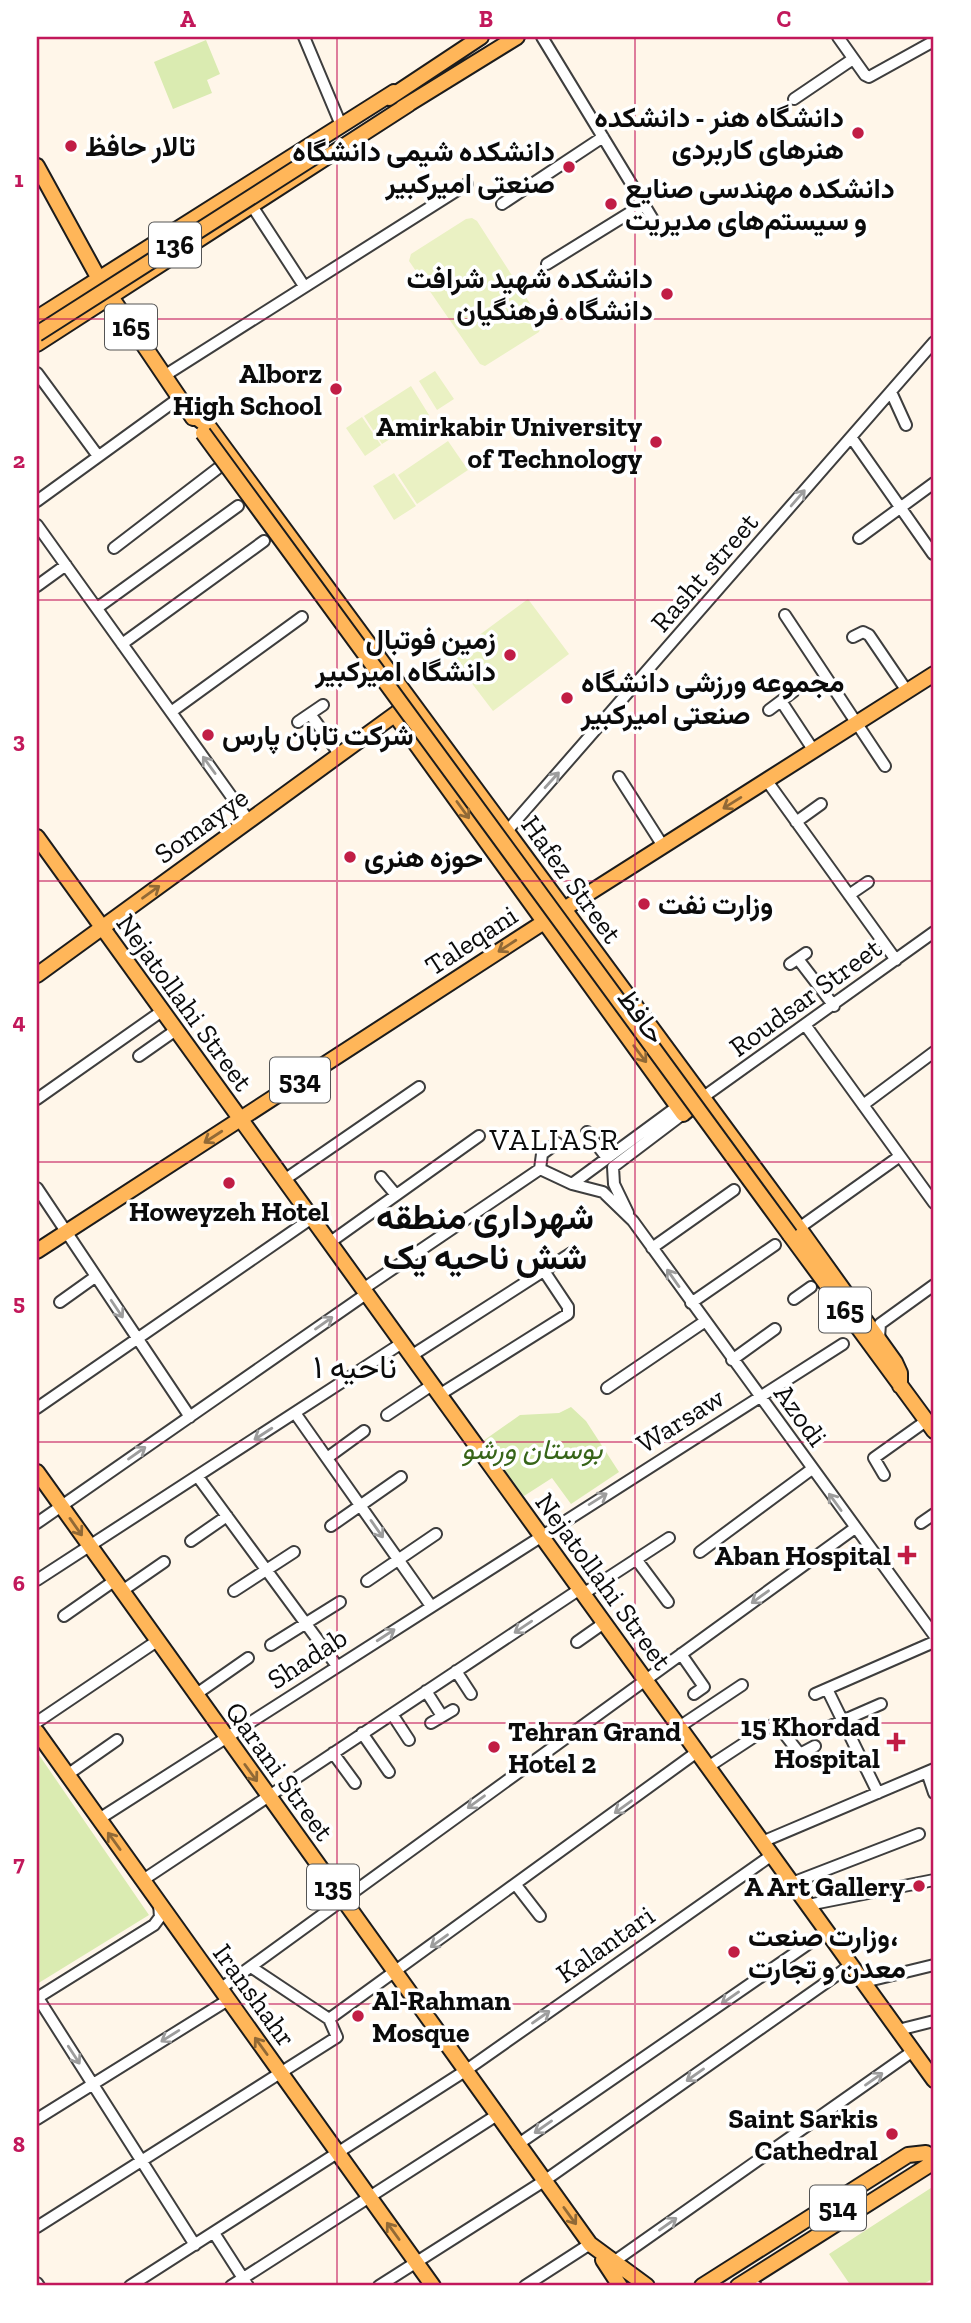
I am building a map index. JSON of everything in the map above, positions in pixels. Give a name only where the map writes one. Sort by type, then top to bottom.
[{"type":"main road","name":"136","points":[[37,334],[311,154],[384,103],[394,92],[481,37]]},
{"type":"main road","name":"136","points":[[37,325],[311,154],[409,104],[517,37]]},
{"type":"main road","points":[[37,318],[394,92]]},
{"type":"main road","points":[[37,344],[409,104]]},
{"type":"main road","name":"Hafez Street","points":[[37,166],[99,279],[203,433],[794,1232],[880,1341],[898,1369],[900,1385]]},
{"type":"main road","points":[[160,240],[162,250],[175,256]]},
{"type":"main road","name":"Hafez Street","points":[[188,411],[209,427],[564,909],[702,1098],[930,1426]]},
{"type":"main road","name":"Taleqani","points":[[37,1251],[564,909],[934,674]]},
{"type":"main road","name":"Somayye","points":[[37,975],[411,703]]},
{"type":"main road","name":"حافظ","points":[[395,715],[681,1110]]},
{"type":"main road","points":[[491,849],[506,831]]},
{"type":"main road","name":"Nejatollahi Street","points":[[37,837],[934,2080]]},
{"type":"main road","points":[[591,988],[588,974],[593,968],[601,966],[611,974]]},
{"type":"main road","points":[[614,1020],[621,1024],[632,1021],[636,1014],[634,1006]]},
{"type":"main road","points":[[681,1110],[702,1098]]},
{"type":"main road","name":"Qarani Street","points":[[37,1472],[517,2145],[594,2248],[647,2286]]},
{"type":"main road","name":"Iranshahr","points":[[37,1732],[433,2286]]},
{"type":"main road","points":[[711,2284],[908,2155],[930,2157]]},
{"type":"main road","name":"514","points":[[738,2286],[754,2279],[930,2157]]},
{"type":"main road","points":[[594,2248],[620,2286]]},
{"type":"main road","name":"514","points":[[711,2284],[754,2279]]},
{"type":"street","points":[[304,37],[341,125]]},
{"type":"street","points":[[542,37],[660,231]]},
{"type":"street","points":[[838,37],[865,75],[872,77],[934,41]]},
{"type":"street","points":[[794,99],[853,59]]},
{"type":"street","points":[[502,204],[603,137]]},
{"type":"street","points":[[164,376],[467,184]]},
{"type":"street","points":[[547,264],[644,204]]},
{"type":"street","points":[[252,206],[304,286]]},
{"type":"street","name":"Rasht street","points":[[506,831],[934,342]]},
{"type":"street","points":[[37,373],[98,456]]},
{"type":"street","points":[[891,392],[906,425]]},
{"type":"street","points":[[37,501],[179,398]]},
{"type":"street","points":[[851,438],[933,554]]},
{"type":"street","points":[[114,548],[217,469]]},
{"type":"street","points":[[859,538],[934,483]]},
{"type":"street","points":[[97,608],[239,506]]},
{"type":"street","points":[[37,525],[249,821]]},
{"type":"street","points":[[122,643],[264,541]]},
{"type":"street","points":[[37,586],[66,565]]},
{"type":"street","points":[[785,615],[788,629],[886,766]]},
{"type":"street","points":[[171,712],[302,617]]},
{"type":"street","points":[[853,637],[863,632],[869,635],[907,691]]},
{"type":"street","points":[[769,710],[793,692]]},
{"type":"street","points":[[781,701],[814,751]]},
{"type":"street","points":[[298,722],[323,705]]},
{"type":"street","points":[[310,714],[340,755]]},
{"type":"street","points":[[619,777],[663,846]]},
{"type":"street","points":[[766,780],[896,960]]},
{"type":"street","points":[[796,822],[821,804]]},
{"type":"street","points":[[849,895],[868,882]]},
{"type":"street","name":"Roudsar Street","points":[[702,1098],[934,932]]},
{"type":"street","points":[[798,959],[834,1006]]},
{"type":"street","points":[[37,1099],[162,1011]]},
{"type":"street","points":[[806,1026],[934,1203]]},
{"type":"street","points":[[139,1056],[176,1030]]},
{"type":"street","points":[[863,1105],[934,1052]]},
{"type":"street","points":[[284,1180],[419,1087]]},
{"type":"street","points":[[572,1184],[681,1110]]},
{"type":"street","points":[[633,1221],[614,1184],[613,1167],[681,1110]]},
{"type":"street","points":[[587,1132],[607,1158]]},
{"type":"street","points":[[329,1243],[479,1136]]},
{"type":"street","points":[[37,1523],[540,1168],[542,1154],[557,1143]]},
{"type":"street","points":[[794,1232],[900,1156]]},
{"type":"street","points":[[540,1168],[572,1184],[603,1192],[633,1221]]},
{"type":"street","points":[[381,1177],[396,1195]]},
{"type":"street","points":[[37,1188],[190,1417]]},
{"type":"street","points":[[652,1248],[734,1190]]},
{"type":"street","points":[[37,1408],[312,1218]]},
{"type":"street","name":"Azodi","points":[[633,1221],[934,1635]]},
{"type":"street","points":[[691,1303],[775,1245]]},
{"type":"street","points":[[411,1356],[573,1252]]},
{"type":"street","points":[[387,1415],[436,1390],[570,1310],[544,1271]]},
{"type":"street","points":[[60,1302],[95,1277]]},
{"type":"street","points":[[880,1341],[880,1324],[934,1285]]},
{"type":"street","points":[[794,1299],[811,1287]]},
{"type":"street","points":[[607,1388],[704,1322]]},
{"type":"street","points":[[732,1360],[775,1329]]},
{"type":"street","points":[[37,1580],[402,1343]]},
{"type":"street","name":"Warsaw","points":[[541,1536],[843,1344]]},
{"type":"street","points":[[295,1413],[431,1606]]},
{"type":"street","points":[[884,1475],[874,1458],[930,1426]]},
{"type":"street","points":[[327,1458],[364,1431]]},
{"type":"street","points":[[700,1552],[812,1469]]},
{"type":"street","points":[[198,1477],[337,1666]]},
{"type":"street","points":[[331,1526],[401,1477]]},
{"type":"street","points":[[921,1523],[934,1514]]},
{"type":"street","points":[[191,1541],[227,1516]]},
{"type":"street","points":[[37,2119],[224,1994],[251,1967],[855,1528]]},
{"type":"street","points":[[367,1581],[436,1534]]},
{"type":"street","name":"Shadab","points":[[99,1819],[541,1536]]},
{"type":"street","points":[[143,1880],[456,1671],[669,1538]]},
{"type":"street","points":[[234,1591],[294,1552]]},
{"type":"street","points":[[636,1559],[668,1602]]},
{"type":"street","points":[[64,1616],[164,1562]]},
{"type":"street","points":[[271,1645],[340,1602]]},
{"type":"street","points":[[577,1642],[604,1623]]},
{"type":"street","points":[[37,1722],[157,1641]]},
{"type":"street","points":[[815,1694],[934,1642]]},
{"type":"street","points":[[681,1654],[704,1687],[694,1694]]},
{"type":"street","points":[[195,1695],[248,1658]]},
{"type":"street","points":[[456,1671],[471,1694]]},
{"type":"street","points":[[679,1727],[742,1685]]},
{"type":"street","points":[[827,1689],[878,1793]]},
{"type":"street","points":[[426,1692],[442,1716]]},
{"type":"street","points":[[827,1728],[881,1704]]},
{"type":"street","points":[[431,1723],[453,1710]]},
{"type":"street","points":[[392,1714],[409,1740]]},
{"type":"street","points":[[708,1767],[772,1725],[779,1727],[800,1754],[815,1746]]},
{"type":"street","points":[[362,1733],[388,1772]]},
{"type":"street","points":[[791,1741],[802,1734]]},
{"type":"street","points":[[67,1775],[117,1740]]},
{"type":"street","points":[[330,2019],[697,1752]]},
{"type":"street","points":[[334,1753],[355,1783]]},
{"type":"street","points":[[762,1842],[931,1771],[934,1793]]},
{"type":"street","points":[[792,1883],[919,1834]]},
{"type":"street","name":"Kalantari","points":[[131,2286],[465,2071],[772,1855]]},
{"type":"street","points":[[808,1905],[934,1880]]},
{"type":"street","points":[[516,1885],[540,1916]]},
{"type":"street","points":[[159,1904],[160,1917],[154,1925],[37,1998],[195,2245]]},
{"type":"street","points":[[517,2145],[827,1931]]},
{"type":"street","points":[[379,2286],[544,2181],[852,1965]]},
{"type":"street","points":[[863,1982],[934,1965]]},
{"type":"street","points":[[37,2227],[337,2037],[330,2019],[251,1967]]},
{"type":"street","points":[[898,2030],[934,2021]]},
{"type":"street","points":[[612,2263],[913,2051]]},
{"type":"street","points":[[231,2286],[246,2282],[369,2197],[497,2115]]},
{"type":"street","points":[[214,2233],[246,2282]]},
{"type":"street","points":[[525,2286],[594,2248]]},
{"type":"green space","points":[[206,40],[220,74],[207,80],[212,93],[173,109],[154,62]]},
{"type":"green space","points":[[466,219],[477,221],[542,322],[539,332],[485,366],[480,364],[409,261],[411,254]]},
{"type":"green space","points":[[435,371],[454,399],[437,410],[419,381]]},
{"type":"green space","points":[[411,386],[429,415],[382,444],[364,416]]},
{"type":"green space","points":[[362,417],[381,445],[365,456],[346,428]]},
{"type":"green space","points":[[448,441],[468,470],[417,504],[398,475]]},
{"type":"green space","points":[[394,473],[416,506],[394,520],[373,486]]},
{"type":"green space","name":"زمین فوتبال دانشگاه امیرکبیر","points":[[528,599],[569,654],[493,711],[451,656]]},
{"type":"green space","name":"بوستان ورشو","points":[[571,1407],[586,1421],[619,1472],[571,1504],[552,1478],[524,1496],[483,1441],[520,1415],[559,1413]]},
{"type":"green space","points":[[37,1752],[149,1915],[37,1984]]},
{"type":"green space","points":[[934,2186],[934,2278],[920,2286],[851,2286],[829,2254]]},
{"type":"place","name":"دانشگاه هنر - دانشکده هنرهای کاربردی","points":[[858,133]]},
{"type":"place","name":"تالار حافظ","points":[[71,146]]},
{"type":"place","name":"دانشکده شیمی دانشگاه صنعتی امیرکبیر","points":[[569,167]]},
{"type":"place","name":"دانشکده مهندسی صنایع و سیستم‌های مدیریت","points":[[611,204]]},
{"type":"place","name":"دانشکده شهید شرافت دانشگاه فرهنگیان","points":[[667,294]]},
{"type":"place","name":"Alborz High School","points":[[336,389]]},
{"type":"place","name":"Amirkabir University of Technology","points":[[656,442]]},
{"type":"place","name":"زمین فوتبال دانشگاه امیرکبیر","points":[[510,655]]},
{"type":"place","name":"مجموعه ورزشی دانشگاه صنعتی امیرکبیر","points":[[567,698]]},
{"type":"place","name":"شرکت تابان پارس","points":[[208,735]]},
{"type":"place","name":"حوزه هنری","points":[[350,857]]},
{"type":"place","name":"وزارت نفت","points":[[644,904]]},
{"type":"place","name":"Howeyzeh Hotel","points":[[229,1183]]},
{"type":"place","name":"Aban Hospital","points":[[907,1555]]},
{"type":"place","name":"15 Khordad Hospital","points":[[896,1742]]},
{"type":"place","name":"Tehran Grand Hotel 2","points":[[494,1747]]},
{"type":"place","name":"A Art Gallery","points":[[919,1886]]},
{"type":"place","name":"وزارت صنعت، معدن و تجارت","points":[[734,1952]]},
{"type":"place","name":"Al-Rahman Mosque","points":[[358,2016]]},
{"type":"place","name":"Saint Sarkis Cathedral","points":[[892,2134]]},
{"type":"district","name":"VALIASR","points":[[555,1140]]},
{"type":"district","name":"شهرداری منطقه شش ناحیه یک","points":[[485,1237]]},
{"type":"district","name":"ناحیه ۱","points":[[355,1367]]}]
